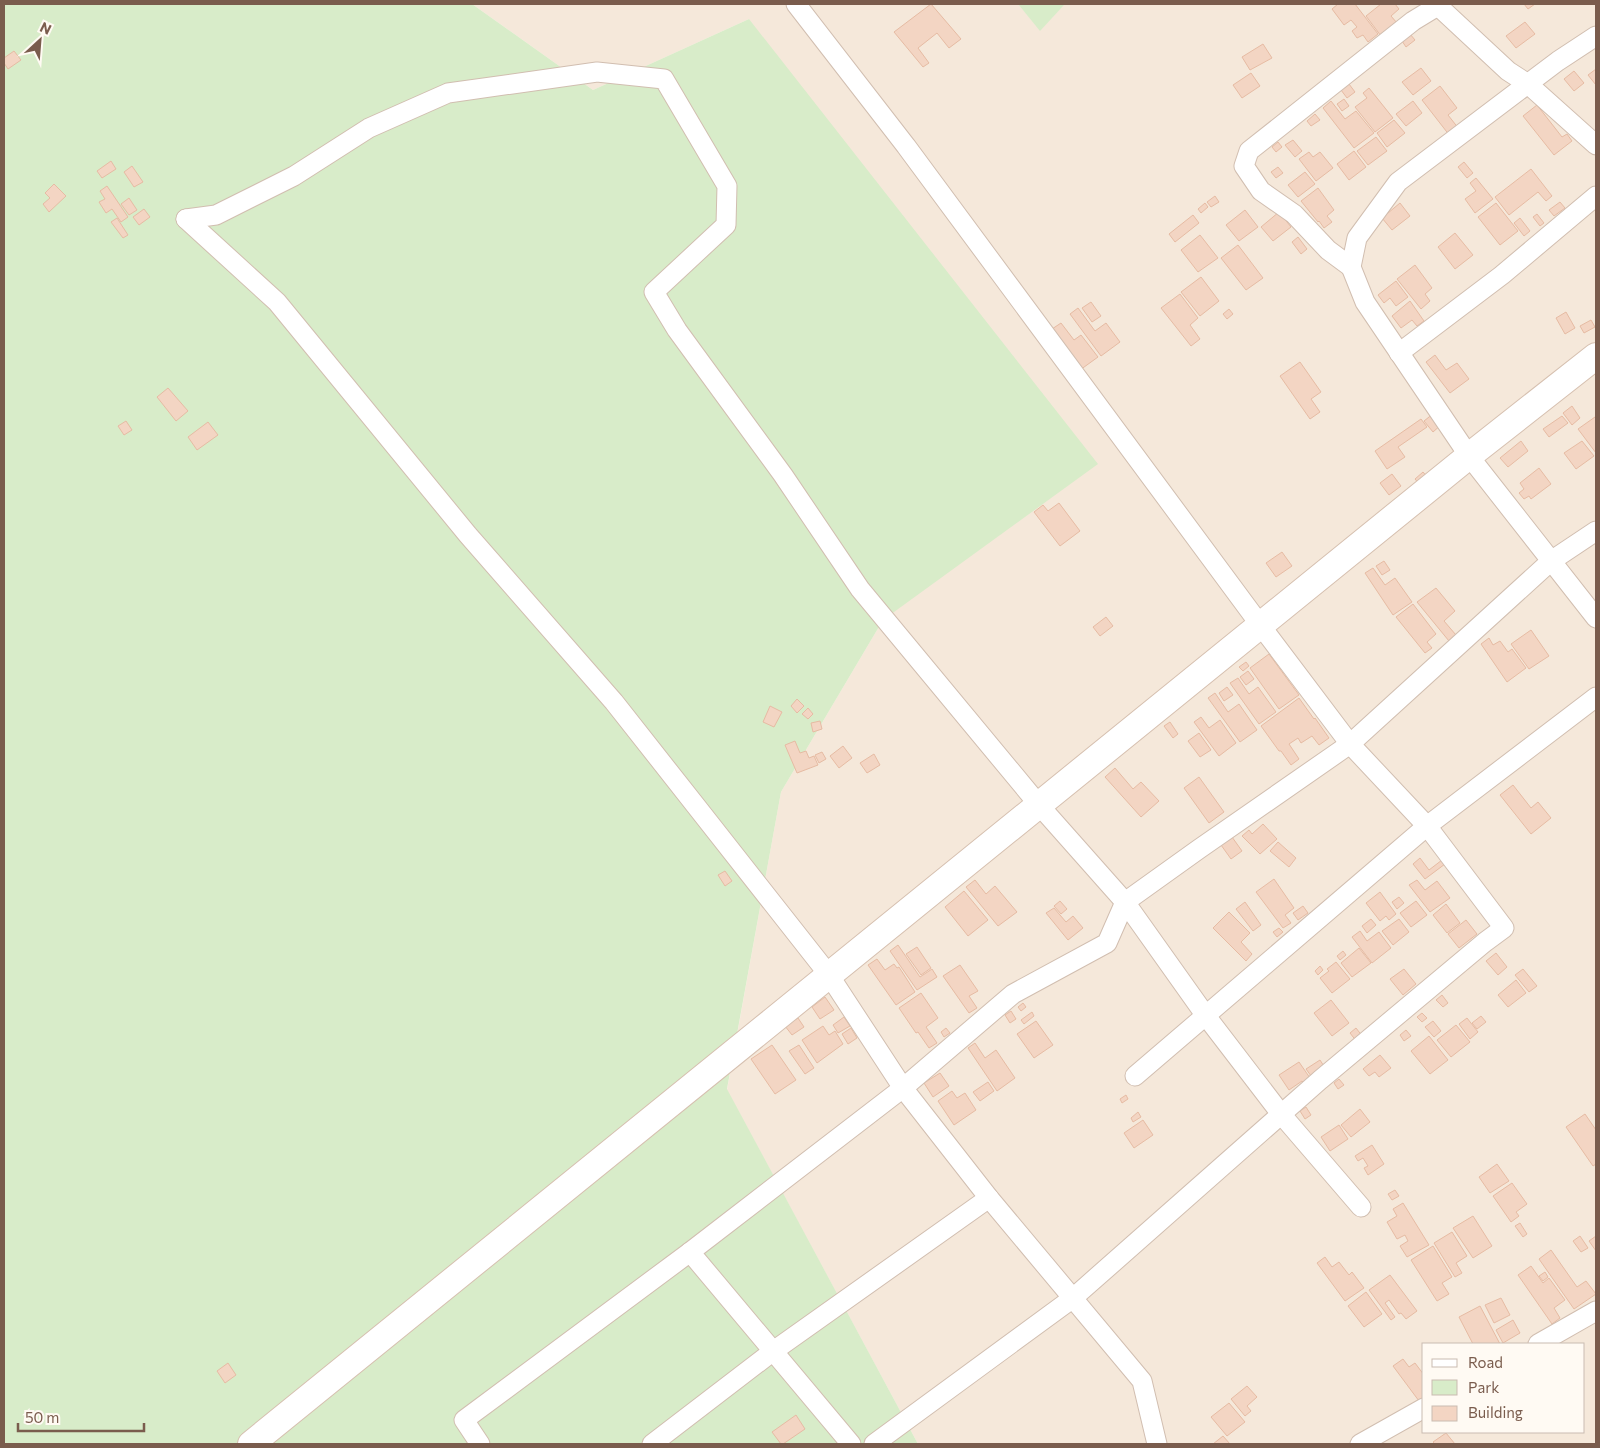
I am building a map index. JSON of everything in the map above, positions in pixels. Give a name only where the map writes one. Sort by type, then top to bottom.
[{"type":"street","points":[[796,4],[906,146],[1260,626],[1350,744],[1427,826],[1504,928],[1281,1114],[1073,1298],[874,1444]]},
{"type":"street","points":[[1596,145],[1528,84],[1508,71],[1438,4],[1413,21],[1249,151],[1244,166],[1261,191],[1294,214],[1328,250],[1351,267],[1365,302],[1469,456],[1596,618]]},
{"type":"street","points":[[1351,267],[1357,238],[1398,182],[1558,61],[1596,36]]},
{"type":"street","points":[[1157,1444],[1142,1381],[989,1198],[903,1088],[829,975],[614,702],[468,535],[277,302],[186,219],[216,215],[294,176],[369,128],[448,93],[597,72],[664,79],[727,186],[726,225],[654,292],[677,330],[783,475],[860,589],[1040,805],[1125,902],[1206,1016],[1281,1114],[1360,1207]]},
{"type":"street","points":[[1399,353],[1502,275],[1596,196]]},
{"type":"street","points":[[251,1444],[1469,456],[1596,356]]},
{"type":"street","points":[[480,1444],[464,1420],[690,1252],[903,1088],[1013,994],[1107,943],[1125,902],[1199,848],[1350,744],[1551,561],[1596,530]]},
{"type":"street","points":[[1135,1076],[1427,826],[1596,697]]},
{"type":"street","points":[[652,1444],[772,1352],[989,1198]]},
{"type":"street","points":[[690,1252],[851,1444]]},
{"type":"street","points":[[1540,1343],[1596,1311]]},
{"type":"street","points":[[1360,1444],[1422,1409]]},
{"type":"shaded area","points":[[472,4],[1018,4],[1040,30],[1065,4],[1596,4],[1596,1444],[918,1444],[727,1090],[781,792],[883,620],[749,19],[593,90]]},
{"type":"green space","points":[[4,4],[472,4],[593,90],[749,19],[1098,464],[883,620],[781,792],[727,1089],[918,1444],[4,1444]]},
{"type":"green space","points":[[1018,4],[1065,4],[1040,31]]},
{"type":"building","points":[[931,4],[961,39],[949,48],[937,33],[918,48],[929,63],[923,67],[894,32]]},
{"type":"building","points":[[1338,4],[1355,4],[1378,34],[1368,42],[1363,35],[1357,38],[1352,31],[1357,27],[1351,20],[1344,25],[1332,9]]},
{"type":"building","points":[[1381,4],[1395,4],[1399,9],[1391,16],[1397,23],[1381,36],[1366,16]]},
{"type":"building","points":[[1524,4],[1535,4],[1528,9]]},
{"type":"building","points":[[1525,22],[1535,34],[1516,48],[1506,36]]},
{"type":"building","points":[[1410,34],[1415,40],[1406,47],[1402,41]]},
{"type":"building","points":[[1263,44],[1272,58],[1250,70],[1242,57]]},
{"type":"building","points":[[14,51],[21,60],[8,69],[4,63],[4,58]]},
{"type":"building","points":[[1421,68],[1431,81],[1413,95],[1402,82]]},
{"type":"building","points":[[1596,69],[1596,85],[1588,75]]},
{"type":"building","points":[[1574,71],[1584,83],[1574,91],[1564,79]]},
{"type":"building","points":[[1251,73],[1260,86],[1242,98],[1233,85]]},
{"type":"building","points":[[1349,84],[1355,92],[1347,98],[1341,90]]},
{"type":"building","points":[[1440,86],[1457,108],[1448,115],[1459,129],[1450,136],[1422,100]]},
{"type":"building","points":[[1369,88],[1393,118],[1375,132],[1355,107],[1367,98],[1363,93]]},
{"type":"building","points":[[1344,99],[1349,106],[1342,111],[1337,104]]},
{"type":"building","points":[[1331,101],[1345,119],[1356,111],[1374,133],[1354,148],[1323,108]]},
{"type":"building","points":[[1413,101],[1422,113],[1406,126],[1396,114]]},
{"type":"building","points":[[1537,105],[1562,137],[1567,134],[1572,141],[1554,155],[1523,116]]},
{"type":"building","points":[[1315,114],[1320,120],[1311,126],[1307,121]]},
{"type":"building","points":[[1394,120],[1405,133],[1387,147],[1377,133]]},
{"type":"building","points":[[1376,137],[1387,151],[1368,165],[1357,151]]},
{"type":"building","points":[[1293,140],[1302,151],[1295,157],[1285,145]]},
{"type":"building","points":[[1278,142],[1282,147],[1276,152],[1272,147]]},
{"type":"building","points":[[1354,151],[1366,167],[1349,180],[1337,164]]},
{"type":"building","points":[[1309,152],[1313,157],[1320,152],[1333,168],[1316,181],[1299,159]]},
{"type":"building","points":[[111,161],[116,169],[102,178],[97,171]]},
{"type":"building","points":[[1464,162],[1473,173],[1467,178],[1458,167]]},
{"type":"building","points":[[132,166],[143,182],[134,187],[124,172]]},
{"type":"building","points":[[1278,167],[1283,173],[1276,178],[1271,172]]},
{"type":"building","points":[[1531,169],[1552,196],[1546,201],[1538,192],[1509,215],[1495,197]]},
{"type":"building","points":[[1305,172],[1315,184],[1298,197],[1288,185]]},
{"type":"building","points":[[1476,178],[1493,199],[1475,213],[1465,199],[1476,191],[1470,183]]},
{"type":"building","points":[[54,184],[66,196],[49,212],[43,204],[50,198],[45,193]]},
{"type":"building","points":[[107,186],[128,217],[121,222],[112,209],[106,213],[99,202],[105,199],[100,191]]},
{"type":"building","points":[[1318,188],[1334,210],[1327,216],[1332,222],[1324,228],[1301,201]]},
{"type":"building","points":[[1215,196],[1219,202],[1211,207],[1207,202]]},
{"type":"building","points":[[129,198],[137,210],[129,215],[121,204]]},
{"type":"building","points":[[1560,202],[1565,208],[1554,216],[1549,210]]},
{"type":"building","points":[[1205,203],[1208,207],[1201,213],[1198,209]]},
{"type":"building","points":[[1400,203],[1410,216],[1392,230],[1382,218]]},
{"type":"building","points":[[1496,203],[1518,231],[1500,245],[1478,217]]},
{"type":"building","points":[[144,209],[150,217],[139,225],[133,217]]},
{"type":"building","points":[[1245,210],[1258,227],[1239,241],[1226,225]]},
{"type":"building","points":[[1279,212],[1291,227],[1273,241],[1261,227]]},
{"type":"building","points":[[1537,214],[1544,223],[1540,226],[1533,217]]},
{"type":"building","points":[[1193,215],[1199,223],[1175,242],[1169,234]]},
{"type":"building","points":[[117,218],[128,235],[123,238],[111,222]]},
{"type":"building","points":[[1520,218],[1530,231],[1524,236],[1514,223]]},
{"type":"building","points":[[1455,233],[1473,255],[1455,269],[1438,247]]},
{"type":"building","points":[[1200,235],[1218,258],[1198,272],[1181,250]]},
{"type":"building","points":[[1298,237],[1307,249],[1301,254],[1292,242]]},
{"type":"building","points":[[1238,245],[1263,278],[1246,290],[1221,258]]},
{"type":"building","points":[[1415,265],[1432,288],[1425,294],[1430,301],[1421,309],[1397,279]]},
{"type":"building","points":[[1201,277],[1219,301],[1200,316],[1181,292]]},
{"type":"building","points":[[1396,281],[1408,297],[1396,306],[1390,298],[1384,303],[1378,295]]},
{"type":"building","points":[[1180,294],[1198,318],[1190,325],[1200,339],[1191,346],[1161,308]]},
{"type":"building","points":[[1410,301],[1424,321],[1417,326],[1412,320],[1401,328],[1392,316]]},
{"type":"building","points":[[1091,302],[1101,316],[1092,322],[1082,308]]},
{"type":"building","points":[[1078,308],[1095,331],[1106,323],[1120,342],[1101,356],[1070,314]]},
{"type":"building","points":[[1229,309],[1233,314],[1227,319],[1223,314]]},
{"type":"building","points":[[1566,312],[1575,328],[1565,334],[1556,318]]},
{"type":"building","points":[[1591,320],[1595,327],[1584,333],[1580,326]]},
{"type":"building","points":[[1061,323],[1074,340],[1081,335],[1098,357],[1080,370],[1052,329]]},
{"type":"building","points":[[1435,355],[1446,370],[1457,363],[1469,379],[1450,393],[1426,362]]},
{"type":"building","points":[[1300,362],[1321,392],[1311,399],[1320,412],[1310,419],[1280,376]]},
{"type":"building","points":[[168,388],[188,411],[176,421],[157,397]]},
{"type":"building","points":[[1572,406],[1580,418],[1572,425],[1563,413]]},
{"type":"building","points":[[1434,413],[1442,424],[1433,432],[1424,421]]},
{"type":"building","points":[[1562,416],[1568,423],[1549,437],[1543,429]]},
{"type":"building","points":[[1595,417],[1596,419],[1596,453],[1578,429]]},
{"type":"building","points":[[1421,419],[1427,427],[1398,447],[1405,457],[1387,469],[1375,451]]},
{"type":"building","points":[[126,421],[132,430],[124,435],[118,426]]},
{"type":"building","points":[[208,422],[218,435],[197,450],[188,437]]},
{"type":"building","points":[[1521,441],[1528,451],[1508,467],[1500,458]]},
{"type":"building","points":[[1582,441],[1594,456],[1576,469],[1564,453]]},
{"type":"building","points":[[1539,468],[1551,484],[1531,499],[1529,496],[1524,499],[1519,493],[1524,489],[1520,483]]},
{"type":"building","points":[[1423,472],[1429,479],[1421,486],[1415,479]]},
{"type":"building","points":[[1392,474],[1401,486],[1389,495],[1380,483]]},
{"type":"building","points":[[1059,503],[1080,531],[1060,546],[1034,512],[1043,505],[1048,511]]},
{"type":"building","points":[[1282,552],[1292,566],[1276,577],[1266,563]]},
{"type":"building","points":[[1384,561],[1390,570],[1382,575],[1376,566]]},
{"type":"building","points":[[1373,568],[1385,585],[1395,578],[1412,602],[1393,615],[1365,573]]},
{"type":"building","points":[[1436,588],[1455,611],[1444,621],[1456,635],[1449,641],[1417,602]]},
{"type":"building","points":[[1413,604],[1436,634],[1427,642],[1432,648],[1425,653],[1396,617]]},
{"type":"building","points":[[1106,617],[1113,626],[1100,636],[1093,627]]},
{"type":"building","points":[[1531,630],[1549,656],[1529,669],[1511,644]]},
{"type":"building","points":[[1489,638],[1493,645],[1500,641],[1508,652],[1512,649],[1526,668],[1507,682],[1481,644]]},
{"type":"building","points":[[1269,654],[1299,695],[1279,709],[1250,668]]},
{"type":"building","points":[[1246,662],[1249,666],[1243,671],[1239,667]]},
{"type":"building","points":[[1248,671],[1254,679],[1246,685],[1240,677]]},
{"type":"building","points":[[1238,678],[1249,694],[1258,687],[1276,712],[1259,724],[1230,683]]},
{"type":"building","points":[[1227,687],[1233,695],[1224,701],[1219,693]]},
{"type":"building","points":[[1215,693],[1228,712],[1239,704],[1257,730],[1240,742],[1208,698]]},
{"type":"building","points":[[1299,698],[1329,738],[1319,745],[1312,736],[1301,743],[1298,738],[1289,744],[1299,759],[1291,765],[1261,726]]},
{"type":"building","points":[[797,699],[804,706],[797,713],[791,706]]},
{"type":"building","points":[[770,706],[782,712],[774,727],[763,722]]},
{"type":"building","points":[[808,708],[813,714],[808,719],[802,714]]},
{"type":"building","points":[[1201,717],[1209,728],[1220,720],[1236,743],[1219,756],[1194,722]]},
{"type":"building","points":[[820,721],[822,729],[813,732],[811,723]]},
{"type":"building","points":[[1170,722],[1178,734],[1173,738],[1164,726]]},
{"type":"building","points":[[1199,733],[1211,750],[1200,757],[1188,741]]},
{"type":"building","points":[[795,741],[800,753],[806,751],[809,758],[814,756],[818,765],[797,773],[785,745]]},
{"type":"building","points":[[843,746],[852,758],[839,768],[830,756]]},
{"type":"building","points":[[822,752],[826,759],[819,763],[815,755]]},
{"type":"building","points":[[874,754],[880,765],[867,773],[860,763]]},
{"type":"building","points":[[1115,768],[1133,789],[1141,782],[1159,801],[1141,817],[1105,777]]},
{"type":"building","points":[[1199,777],[1224,812],[1209,823],[1184,788]]},
{"type":"building","points":[[1513,785],[1531,808],[1538,802],[1551,818],[1531,834],[1500,795]]},
{"type":"building","points":[[1263,824],[1277,839],[1260,854],[1242,836],[1249,830],[1252,834]]},
{"type":"building","points":[[1232,837],[1242,851],[1231,859],[1221,845]]},
{"type":"building","points":[[1278,842],[1296,858],[1289,867],[1270,851]]},
{"type":"building","points":[[1420,858],[1429,870],[1442,860],[1445,864],[1425,879],[1413,864]]},
{"type":"building","points":[[725,871],[732,881],[725,886],[718,875]]},
{"type":"building","points":[[1274,879],[1294,908],[1285,915],[1291,923],[1283,928],[1256,892]]},
{"type":"building","points":[[975,880],[986,894],[995,886],[1017,912],[998,926],[966,887]]},
{"type":"building","points":[[1417,880],[1425,890],[1437,881],[1450,898],[1430,912],[1409,885]]},
{"type":"building","points":[[964,891],[988,920],[968,936],[945,907]]},
{"type":"building","points":[[1380,892],[1396,914],[1389,920],[1386,916],[1380,921],[1366,903]]},
{"type":"building","points":[[1399,897],[1404,903],[1397,909],[1392,902]]},
{"type":"building","points":[[1060,901],[1067,909],[1061,914],[1054,906]]},
{"type":"building","points":[[1416,901],[1427,915],[1411,927],[1400,913]]},
{"type":"building","points":[[1245,902],[1261,925],[1253,931],[1236,909]]},
{"type":"building","points":[[1446,904],[1460,923],[1447,933],[1433,915]]},
{"type":"building","points":[[1303,906],[1308,913],[1298,920],[1293,913]]},
{"type":"building","points":[[1054,908],[1066,922],[1073,916],[1083,928],[1068,940],[1046,913]]},
{"type":"building","points":[[1229,912],[1250,933],[1241,942],[1252,954],[1246,961],[1213,928]]},
{"type":"building","points":[[1371,919],[1376,925],[1367,933],[1362,926]]},
{"type":"building","points":[[1399,919],[1409,932],[1393,945],[1382,931]]},
{"type":"building","points":[[1466,920],[1477,934],[1459,948],[1448,934]]},
{"type":"building","points":[[1279,928],[1283,932],[1277,937],[1273,932]]},
{"type":"building","points":[[1360,931],[1367,941],[1379,932],[1391,948],[1372,963],[1352,937]]},
{"type":"building","points":[[898,945],[920,977],[932,969],[937,977],[917,990],[890,951]]},
{"type":"building","points":[[917,947],[931,968],[921,975],[906,954]]},
{"type":"building","points":[[1359,948],[1371,963],[1352,977],[1341,963]]},
{"type":"building","points":[[1343,951],[1346,955],[1340,960],[1337,956]]},
{"type":"building","points":[[1496,953],[1507,967],[1498,975],[1486,961]]},
{"type":"building","points":[[877,959],[885,970],[894,964],[897,968],[899,967],[915,992],[896,1005],[868,965]]},
{"type":"building","points":[[1336,962],[1350,979],[1332,993],[1320,978]]},
{"type":"building","points":[[960,965],[978,991],[969,996],[977,1008],[969,1013],[943,976]]},
{"type":"building","points":[[1320,966],[1323,970],[1318,975],[1315,971]]},
{"type":"building","points":[[1404,969],[1416,984],[1403,995],[1390,979]]},
{"type":"building","points":[[1523,969],[1537,986],[1529,992],[1515,975]]},
{"type":"building","points":[[1516,980],[1526,993],[1508,1007],[1498,995]]},
{"type":"building","points":[[921,993],[938,1018],[926,1027],[937,1043],[929,1048],[899,1008]]},
{"type":"building","points":[[1442,995],[1448,1003],[1443,1007],[1436,1000]]},
{"type":"building","points":[[825,997],[834,1010],[820,1019],[812,1007]]},
{"type":"building","points":[[1331,1000],[1349,1023],[1332,1036],[1314,1013]]},
{"type":"building","points":[[1023,1003],[1026,1007],[1021,1011],[1018,1007]]},
{"type":"building","points":[[1011,1011],[1016,1019],[1010,1023],[1005,1015]]},
{"type":"building","points":[[1032,1012],[1034,1016],[1024,1024],[1021,1020]]},
{"type":"building","points":[[1422,1013],[1427,1018],[1422,1022],[1417,1017]]},
{"type":"building","points":[[1481,1016],[1486,1022],[1477,1029],[1472,1023]]},
{"type":"building","points":[[844,1017],[850,1026],[838,1033],[833,1025]]},
{"type":"building","points":[[798,1018],[804,1027],[792,1035],[785,1026]]},
{"type":"building","points":[[1467,1018],[1478,1032],[1470,1039],[1459,1024]]},
{"type":"building","points":[[1036,1021],[1053,1045],[1034,1058],[1017,1034]]},
{"type":"building","points":[[1433,1021],[1441,1031],[1434,1037],[1425,1027]]},
{"type":"building","points":[[1456,1025],[1470,1042],[1451,1057],[1437,1040]]},
{"type":"building","points":[[823,1026],[829,1035],[835,1031],[843,1044],[817,1063],[802,1040]]},
{"type":"building","points":[[851,1028],[857,1038],[848,1044],[842,1034]]},
{"type":"building","points":[[946,1028],[950,1033],[944,1037],[941,1032]]},
{"type":"building","points":[[1356,1028],[1363,1037],[1357,1042],[1350,1033]]},
{"type":"building","points":[[1406,1030],[1411,1036],[1404,1041],[1400,1035]]},
{"type":"building","points":[[1429,1036],[1448,1060],[1430,1074],[1411,1051]]},
{"type":"building","points":[[975,1043],[985,1058],[996,1050],[1015,1078],[997,1091],[968,1048]]},
{"type":"building","points":[[772,1045],[796,1080],[775,1094],[751,1059]]},
{"type":"building","points":[[799,1045],[814,1068],[805,1074],[789,1051]]},
{"type":"building","points":[[1380,1055],[1391,1068],[1379,1077],[1375,1072],[1369,1076],[1363,1069]]},
{"type":"building","points":[[1320,1060],[1327,1071],[1314,1080],[1306,1069]]},
{"type":"building","points":[[1299,1062],[1310,1078],[1289,1090],[1279,1075]]},
{"type":"building","points":[[940,1073],[949,1086],[933,1097],[924,1083]]},
{"type":"building","points":[[1339,1079],[1344,1085],[1338,1089],[1334,1083]]},
{"type":"building","points":[[988,1082],[994,1091],[980,1101],[973,1092]]},
{"type":"building","points":[[952,1091],[957,1098],[965,1093],[976,1110],[954,1125],[938,1101]]},
{"type":"building","points":[[1126,1095],[1128,1099],[1122,1103],[1120,1099]]},
{"type":"building","points":[[1306,1107],[1311,1115],[1305,1119],[1300,1111]]},
{"type":"building","points":[[1360,1109],[1370,1122],[1351,1137],[1341,1125]]},
{"type":"building","points":[[1138,1112],[1141,1117],[1133,1122],[1131,1118]]},
{"type":"building","points":[[1585,1114],[1596,1130],[1596,1164],[1593,1166],[1566,1127]]},
{"type":"building","points":[[1143,1120],[1153,1135],[1134,1148],[1124,1133]]},
{"type":"building","points":[[1339,1125],[1348,1139],[1330,1151],[1321,1137]]},
{"type":"building","points":[[1372,1145],[1384,1164],[1368,1175],[1364,1168],[1368,1166],[1363,1158],[1358,1161],[1355,1156]]},
{"type":"building","points":[[1497,1164],[1509,1181],[1490,1193],[1479,1177]]},
{"type":"building","points":[[1512,1183],[1527,1204],[1516,1212],[1519,1216],[1511,1222],[1493,1196]]},
{"type":"building","points":[[1395,1190],[1399,1196],[1392,1200],[1388,1194]]},
{"type":"building","points":[[1403,1203],[1429,1245],[1407,1257],[1400,1246],[1408,1241],[1405,1235],[1397,1239],[1387,1222],[1397,1216],[1393,1209]]},
{"type":"building","points":[[1473,1216],[1492,1246],[1473,1258],[1453,1228]]},
{"type":"building","points":[[1520,1223],[1527,1234],[1523,1237],[1515,1226]]},
{"type":"building","points":[[1452,1232],[1467,1256],[1456,1263],[1462,1273],[1455,1277],[1434,1243]]},
{"type":"building","points":[[1580,1236],[1588,1248],[1581,1252],[1573,1241]]},
{"type":"building","points":[[1596,1236],[1596,1251],[1589,1241]]},
{"type":"building","points":[[1433,1246],[1452,1277],[1442,1283],[1449,1294],[1437,1301],[1411,1260]]},
{"type":"building","points":[[1551,1250],[1577,1287],[1586,1281],[1596,1294],[1574,1309],[1539,1259]]},
{"type":"building","points":[[1325,1257],[1332,1267],[1339,1262],[1349,1275],[1352,1272],[1364,1288],[1345,1301],[1317,1263]]},
{"type":"building","points":[[1531,1266],[1543,1283],[1549,1278],[1565,1300],[1554,1308],[1560,1318],[1552,1324],[1518,1275]]},
{"type":"building","points":[[1545,1272],[1548,1277],[1543,1281],[1539,1276]]},
{"type":"building","points":[[1390,1275],[1417,1311],[1406,1319],[1401,1313],[1399,1314],[1389,1300],[1385,1303],[1395,1317],[1391,1320],[1369,1290]]},
{"type":"building","points":[[1366,1292],[1382,1314],[1364,1327],[1348,1306]]},
{"type":"building","points":[[1501,1298],[1510,1315],[1494,1323],[1485,1305]]},
{"type":"building","points":[[1480,1306],[1499,1343],[1472,1343],[1459,1317]]},
{"type":"building","points":[[1513,1320],[1520,1333],[1503,1343],[1496,1330]]},
{"type":"building","points":[[1403,1359],[1409,1367],[1415,1363],[1422,1372],[1422,1405],[1393,1366]]},
{"type":"building","points":[[228,1363],[236,1375],[225,1383],[217,1371]]},
{"type":"building","points":[[1247,1386],[1257,1397],[1247,1406],[1251,1411],[1245,1416],[1231,1399]]},
{"type":"building","points":[[1229,1403],[1245,1422],[1227,1436],[1211,1417]]},
{"type":"building","points":[[796,1415],[805,1429],[781,1444],[772,1432]]},
{"type":"building","points":[[1446,1433],[1455,1444],[1435,1444],[1433,1442]]},
{"type":"building","points":[[1223,1436],[1230,1444],[1213,1444]]}]
